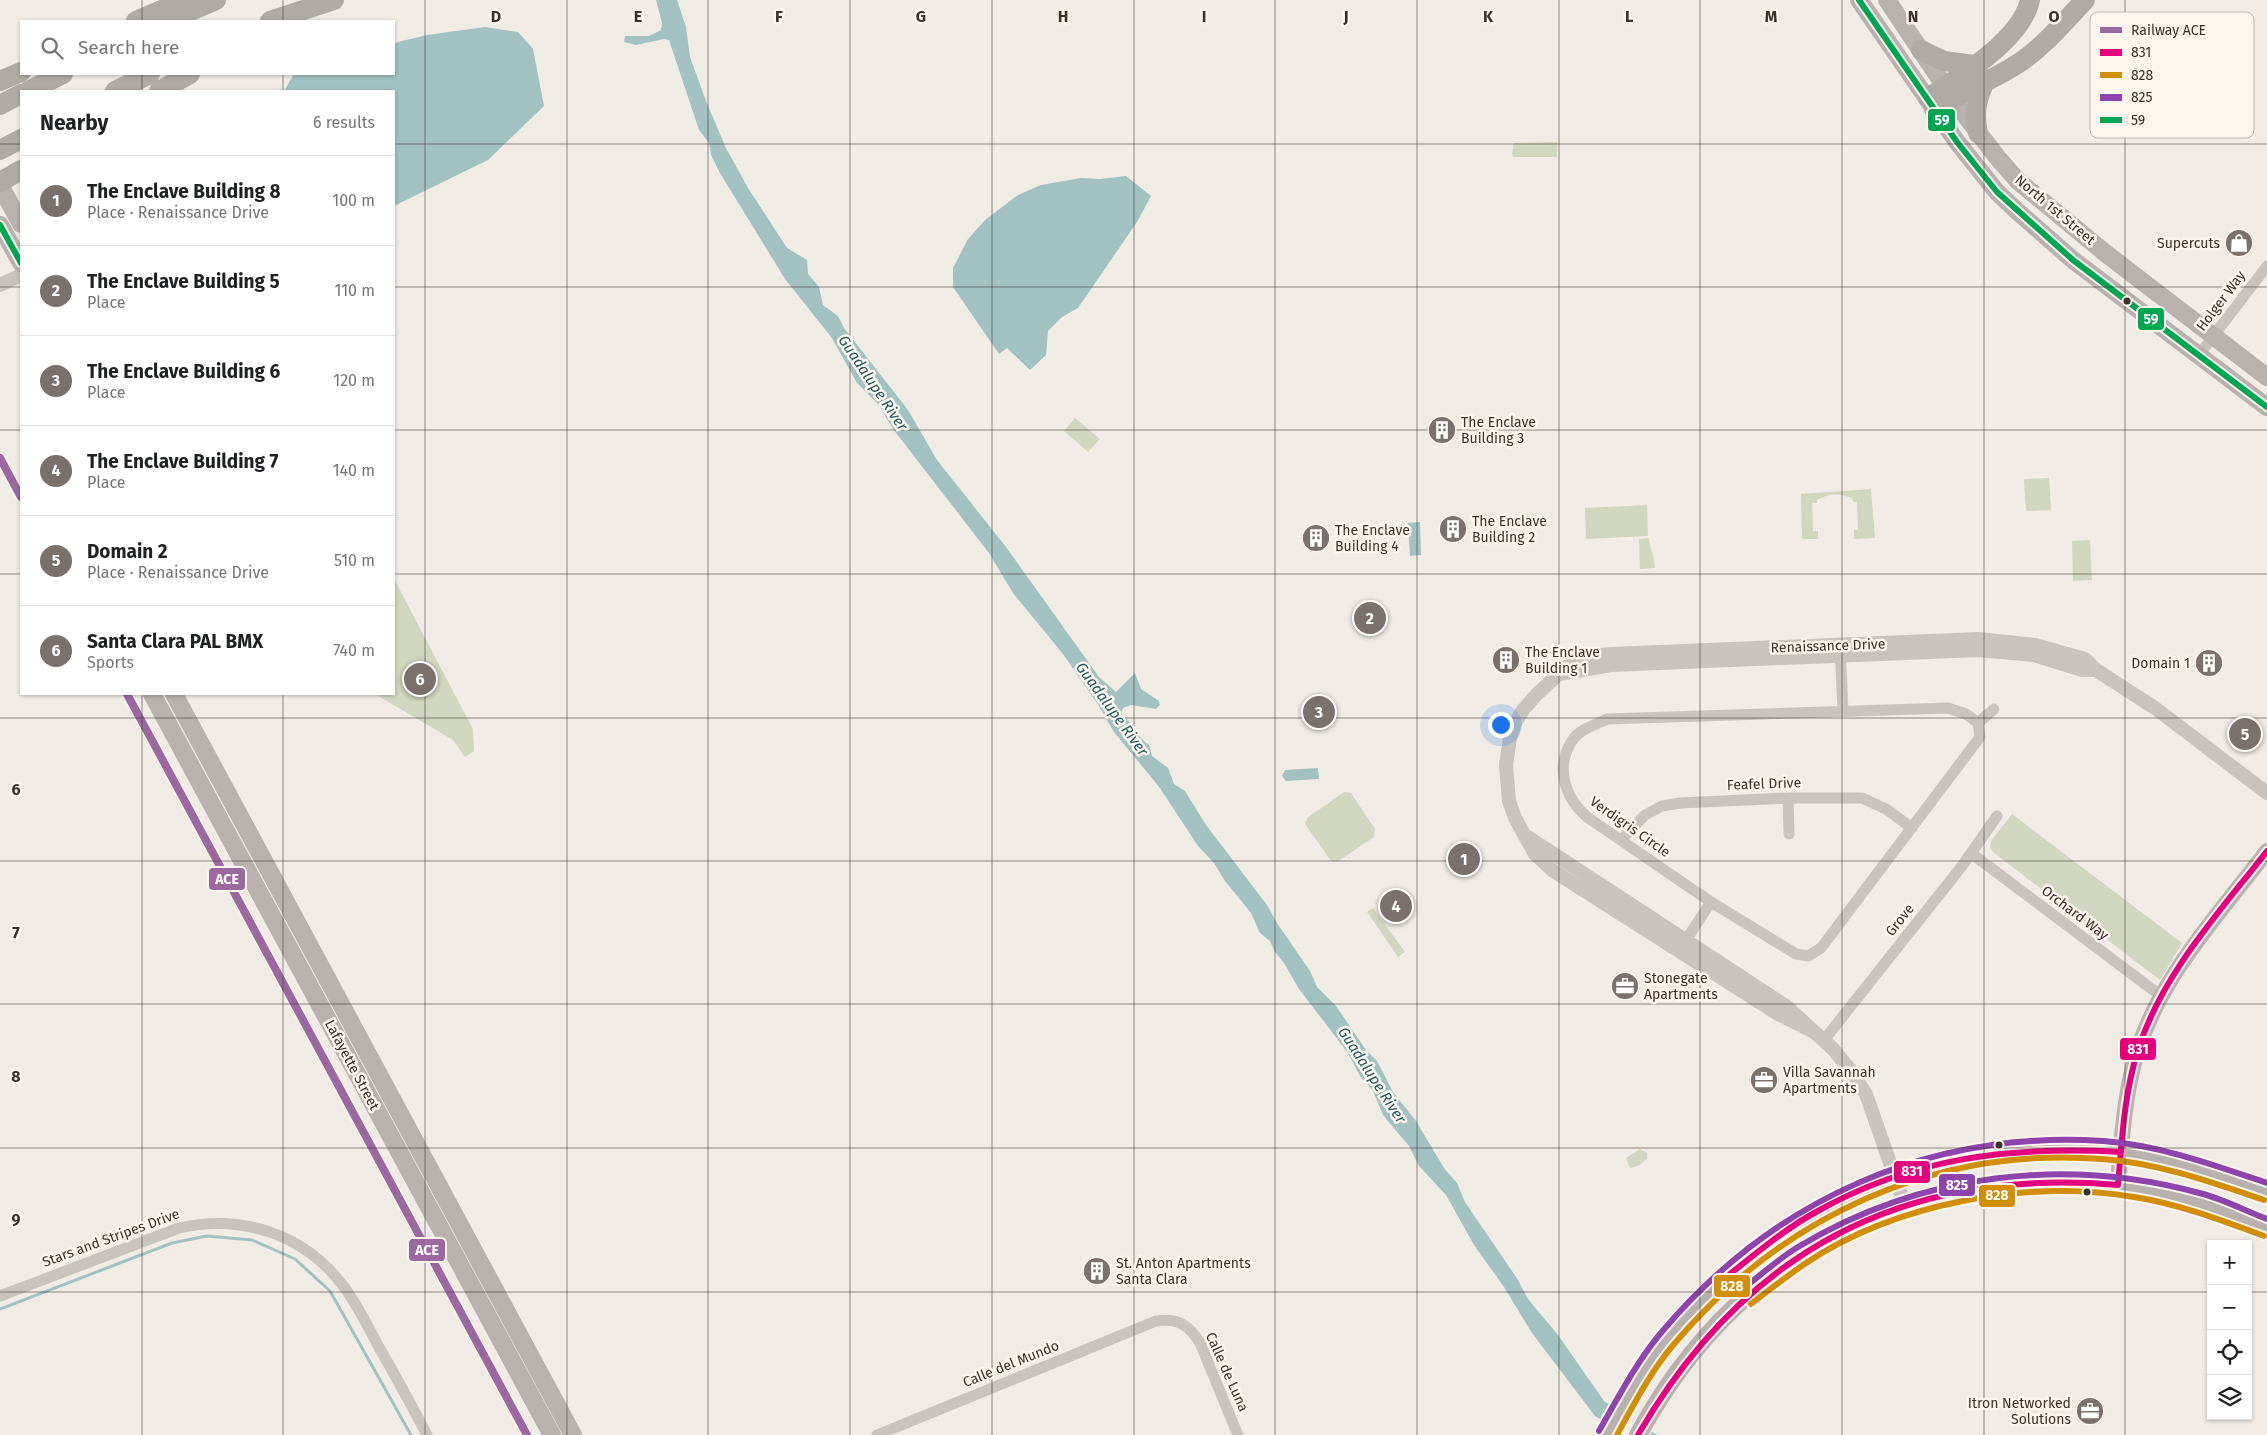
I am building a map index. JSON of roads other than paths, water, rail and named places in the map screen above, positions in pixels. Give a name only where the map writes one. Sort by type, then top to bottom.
[{"type":"highway","points":[[138,20],[185,0]]},
{"type":"highway","points":[[170,20],[216,0]]},
{"type":"highway","points":[[273,20],[334,0]]},
{"type":"highway","points":[[298,20],[342,0]]},
{"type":"highway","points":[[1931,104],[1949,92],[1974,65],[2016,30],[2023,20],[2030,0]]},
{"type":"highway","points":[[1949,92],[1985,82],[2023,61],[2047,41],[2085,0]]},
{"type":"highway","points":[[1921,50],[1944,61],[1974,65]]},
{"type":"highway","points":[[0,81],[20,72]]},
{"type":"highway","points":[[30,90],[60,75]]},
{"type":"highway","points":[[117,90],[148,75]]},
{"type":"highway","points":[[161,90],[188,75]]},
{"type":"highway","points":[[1978,133],[1976,112],[1978,96],[1985,82]]},
{"type":"highway","points":[[0,105],[20,95]]},
{"type":"highway","points":[[0,183],[20,170]]},
{"type":"main road","name":"North 1st Street","points":[[1858,0],[1972,162],[2017,212],[2072,260],[2267,407]]},
{"type":"main road","name":"North 1st Street","points":[[1887,0],[1978,133],[1996,157],[2028,190],[2267,377]]},
{"type":"main road","points":[[0,183],[20,222]]},
{"type":"main road","points":[[0,225],[20,262]]},
{"type":"main road","name":"Lafayette Street","points":[[153,695],[552,1435]]},
{"type":"main road","name":"Lafayette Street","points":[[175,695],[573,1435]]},
{"type":"main road","points":[[2118,1185],[2125,1112],[2133,1070],[2145,1030],[2161,996],[2202,936],[2267,851]]},
{"type":"main road","points":[[1606,1435],[1639,1379],[1666,1340],[1716,1287],[1766,1245],[1806,1218],[1847,1194],[1894,1175],[1947,1160],[1993,1152],[2070,1148],[2121,1152],[2195,1167],[2267,1192]]},
{"type":"main road","points":[[1638,1435],[1657,1402],[1690,1357],[1736,1306],[1779,1270],[1843,1233],[1905,1206],[1953,1193],[2016,1183],[2068,1182],[2118,1185],[2196,1200],[2267,1228]]},
{"type":"street","name":"Holger Way","points":[[2199,355],[2267,266]]},
{"type":"street","points":[[0,286],[20,276]]},
{"type":"street","name":"Renaissance Drive","points":[[1905,1206],[1866,1094],[1851,1071],[1820,1036],[1778,1014],[1526,836],[1515,818],[1509,801],[1506,765],[1510,738],[1515,723],[1537,694],[1559,674],[1611,665],[1840,651],[1978,639],[2007,641],[2035,645],[2085,659],[2096,670],[2147,702],[2267,793]]},
{"type":"street","points":[[1840,651],[1843,710]]},
{"type":"street","name":"Verdigris Circle","points":[[1948,708],[1966,714],[1978,723],[1980,737],[1820,948],[1808,956],[1796,954],[1711,902],[1622,839],[1586,817],[1574,806],[1564,787],[1564,758],[1574,737],[1591,726],[1607,720],[1843,710],[1948,708]]},
{"type":"street","points":[[1978,723],[1994,709]]},
{"type":"street","points":[[1788,798],[1789,834]]},
{"type":"street","name":"Feafel Drive","points":[[1622,839],[1645,815],[1662,806],[1680,803],[1788,798],[1862,798],[1886,809],[1912,828]]},
{"type":"street","name":"Grove","points":[[1820,1036],[1972,853],[1981,836],[1996,816]]},
{"type":"street","name":"Orchard Way","points":[[1972,853],[2161,996]]},
{"type":"street","points":[[1682,946],[1711,902]]},
{"type":"street","name":"Stars and Stripes Drive","points":[[0,1296],[178,1228],[194,1224],[230,1223],[272,1232],[309,1252],[342,1284],[357,1307],[428,1435]]},
{"type":"street","name":"Calle de Luna","points":[[1156,1321],[1170,1319],[1183,1322],[1193,1332],[1200,1343],[1238,1435]]},
{"type":"street","name":"Calle del Mundo","points":[[877,1435],[1156,1321]]},
{"type":"water","name":"Guadalupe River","points":[[656,0],[677,0],[686,27],[690,57],[726,148],[748,188],[787,248],[807,260],[808,274],[819,287],[823,305],[838,316],[844,328],[908,410],[937,460],[1006,547],[1099,677],[1116,692],[1135,673],[1141,689],[1159,701],[1160,705],[1156,709],[1131,705],[1123,708],[1121,713],[1149,745],[1152,756],[1168,768],[1174,784],[1185,791],[1206,825],[1267,905],[1310,971],[1317,987],[1336,1006],[1366,1050],[1377,1061],[1393,1092],[1416,1121],[1444,1168],[1457,1183],[1465,1202],[1518,1280],[1528,1299],[1558,1335],[1604,1401],[1657,1435],[1627,1435],[1595,1416],[1532,1333],[1504,1287],[1474,1245],[1446,1195],[1419,1166],[1409,1146],[1383,1115],[1373,1091],[1360,1076],[1348,1053],[1299,989],[1270,941],[1260,933],[1251,913],[1225,881],[1214,863],[1198,846],[1160,788],[1114,732],[1097,703],[1063,654],[1013,593],[989,553],[893,429],[879,405],[857,383],[832,338],[785,279],[720,173],[711,155],[709,143],[699,130],[669,40],[664,39],[636,45],[624,42],[625,36],[649,36],[661,30],[662,23]]},
{"type":"water","points":[[485,27],[518,32],[533,49],[544,106],[488,160],[395,206],[395,90],[285,90],[293,75],[395,75],[395,43],[427,35]]},
{"type":"water","points":[[1126,176],[1151,196],[1137,222],[1078,308],[1062,317],[1048,331],[1046,355],[1030,370],[1007,348],[999,354],[953,287],[953,268],[968,239],[985,220],[1018,195],[1041,185],[1081,178],[1100,179]]},
{"type":"water","points":[[1420,522],[1421,555],[1410,556],[1408,523]]},
{"type":"water","points":[[1318,768],[1319,779],[1286,781],[1282,776],[1285,770]]},
{"type":"waterway","points":[[0,1309],[172,1243],[207,1236],[252,1240],[295,1259],[330,1291],[411,1435]]},
{"type":"rail line","name":"ACE","points":[[0,458],[20,495]]},
{"type":"rail line","name":"ACE","points":[[128,695],[527,1435]]},
{"type":"place","name":"Supercuts","points":[[2239,243]]},
{"type":"place","name":"The Enclave Building 3","points":[[1442,430]]},
{"type":"place","name":"The Enclave Building 2","points":[[1453,529]]},
{"type":"place","name":"The Enclave Building 4","points":[[1316,538]]},
{"type":"place","name":"The Enclave Building 5","points":[[1370,618]]},
{"type":"place","name":"The Enclave Building 1","points":[[1506,660]]},
{"type":"place","name":"Domain 1","points":[[2209,663]]},
{"type":"place","name":"Santa Clara PAL BMX","points":[[420,679]]},
{"type":"place","name":"The Enclave Building 6","points":[[1319,712]]},
{"type":"place","name":"Domain 2","points":[[2245,734]]},
{"type":"place","name":"The Enclave Building 8","points":[[1464,859]]},
{"type":"place","name":"The Enclave Building 7","points":[[1396,906]]},
{"type":"place","name":"Stonegate Apartments","points":[[1625,986]]},
{"type":"place","name":"Villa Savannah Apartments","points":[[1764,1080]]},
{"type":"place","name":"St. Anton Apartments Santa Clara","points":[[1097,1271]]},
{"type":"place","name":"Itron Networked Solutions","points":[[2090,1411]]}]
